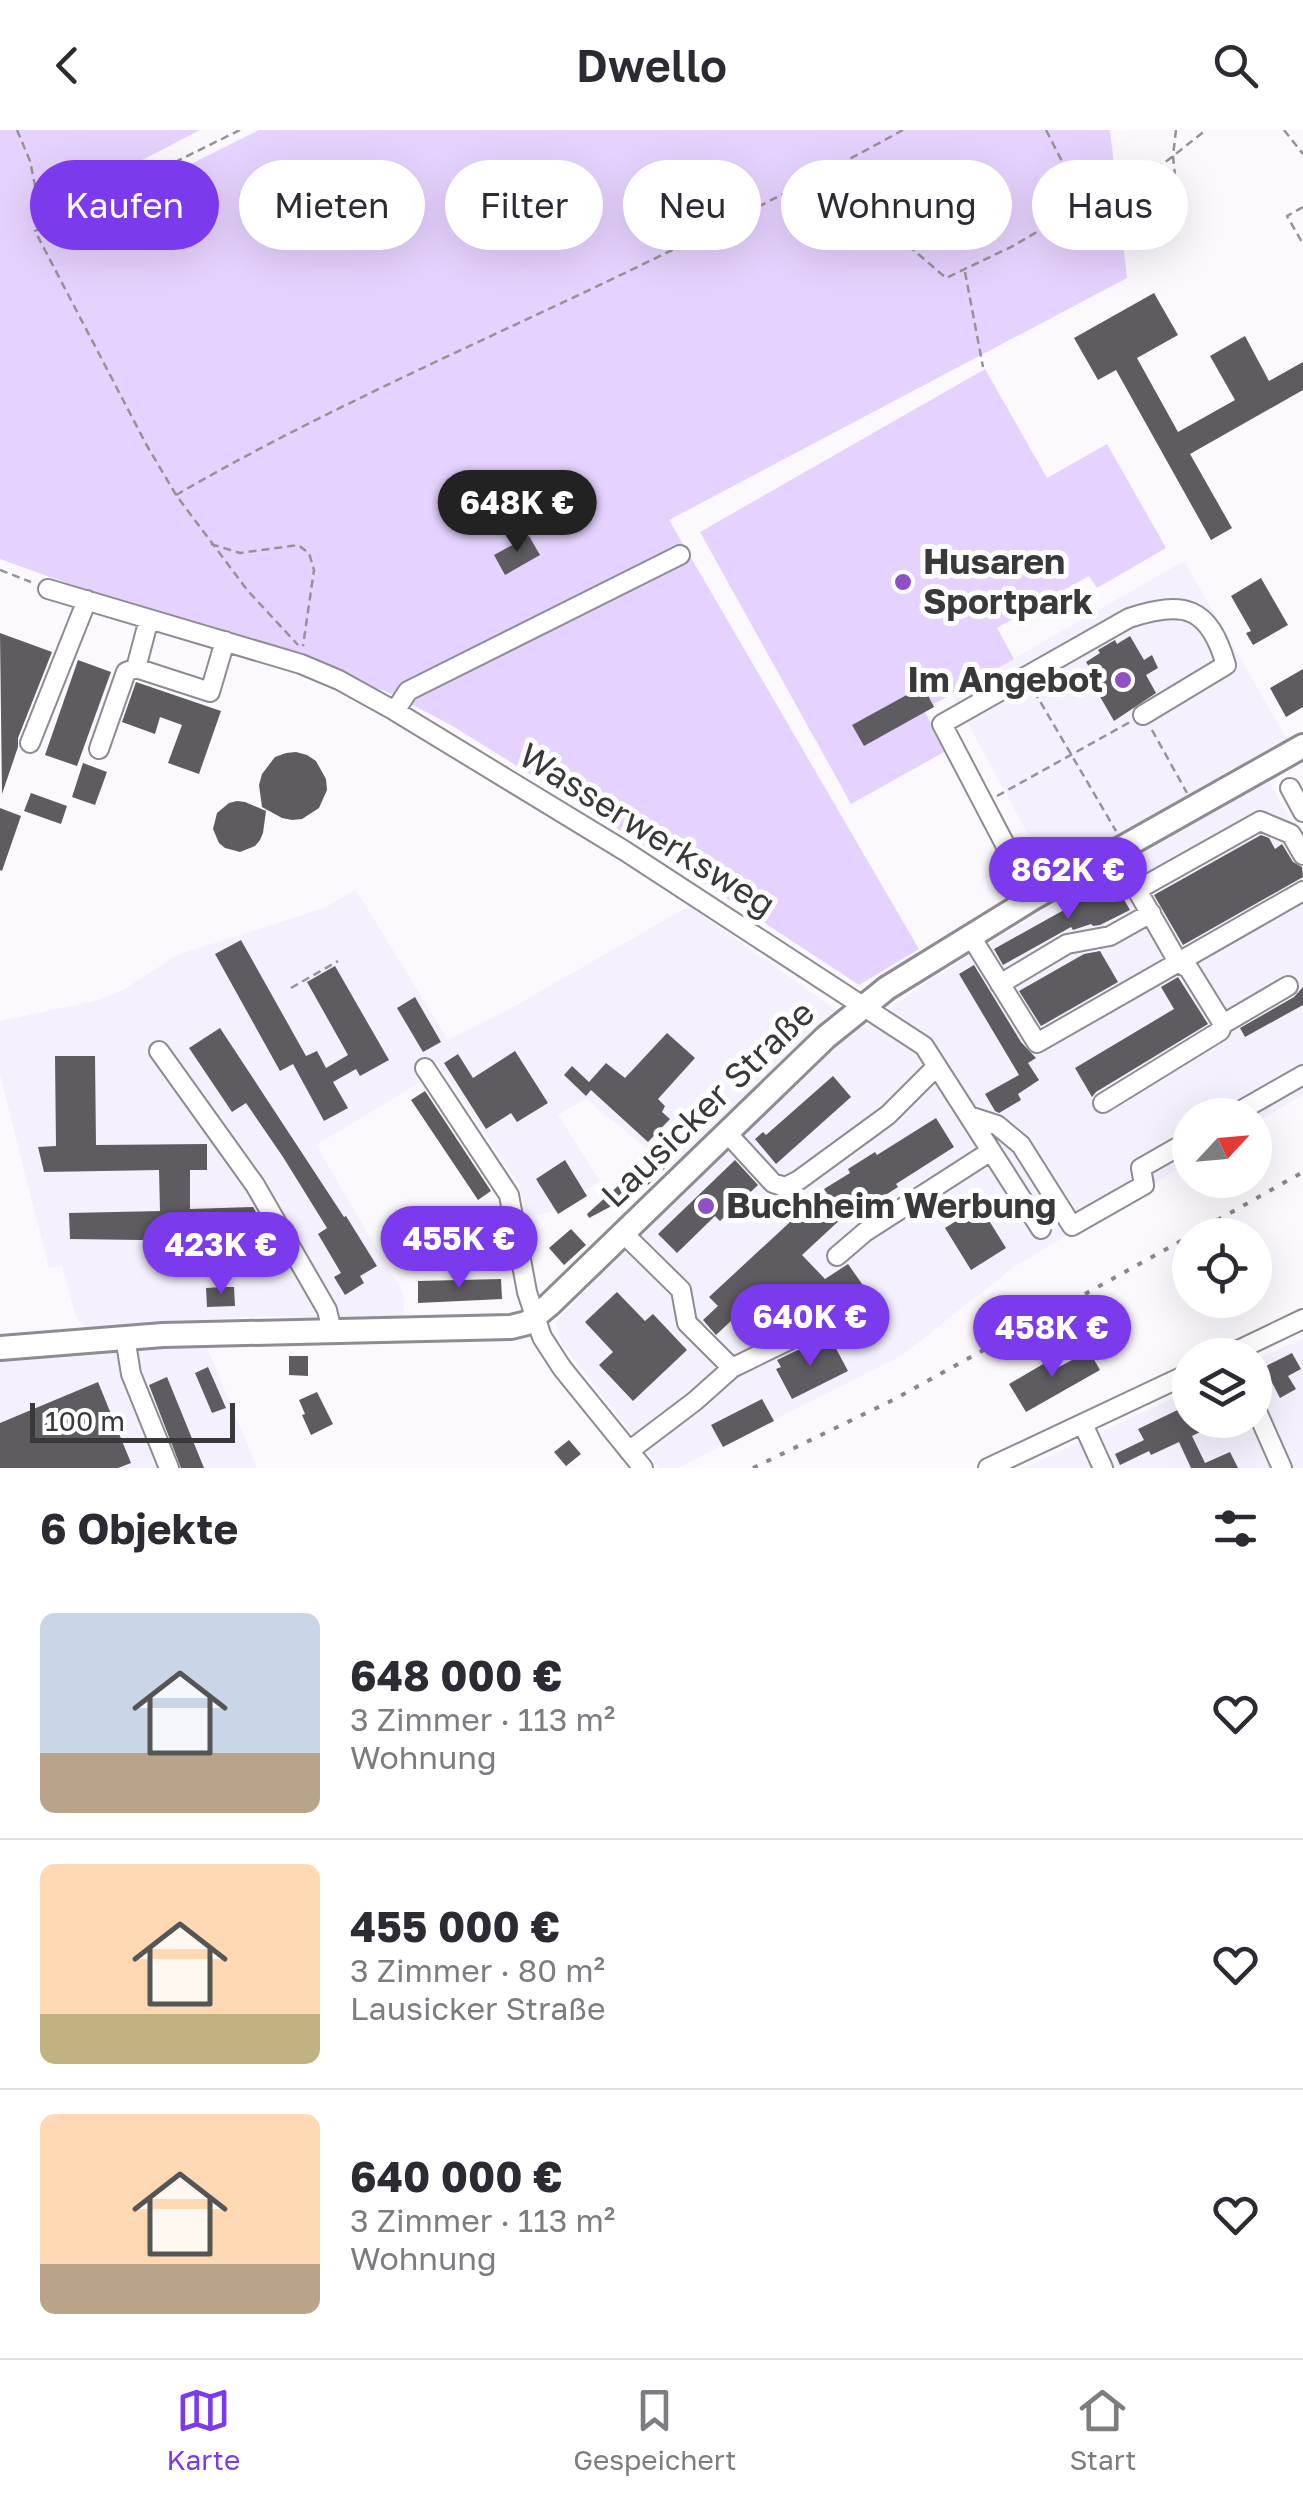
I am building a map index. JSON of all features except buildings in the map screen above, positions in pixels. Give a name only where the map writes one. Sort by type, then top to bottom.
[{"type":"main road","name":"Lausicker Straße","points":[[534,1318],[862,1007],[970,935],[1303,746]]},
{"type":"main road","points":[[0,1348],[126,1337],[511,1327],[534,1318]]},
{"type":"street","points":[[396,711],[408,691],[680,555]]},
{"type":"street","name":"Wasserwerksweg","points":[[48,589],[301,664],[339,680],[625,851],[924,1046],[1040,1230]]},
{"type":"street","points":[[30,743],[86,600]]},
{"type":"street","points":[[1033,898],[942,724],[1129,618],[1158,609],[1187,610],[1205,621],[1226,664],[1143,715]]},
{"type":"street","points":[[136,668],[149,619]]},
{"type":"street","points":[[99,750],[126,672],[136,668],[210,692],[225,641]]},
{"type":"street","points":[[1290,788],[1303,812]]},
{"type":"street","points":[[1137,890],[1260,822],[1291,834],[1303,855]]},
{"type":"street","points":[[1120,849],[1137,890],[1178,962],[1189,969],[1222,1024]]},
{"type":"street","points":[[970,935],[1037,1044],[1303,891]]},
{"type":"street","points":[[1000,984],[1066,944],[1110,936],[1150,913]]},
{"type":"street","points":[[1103,1103],[1220,1031],[1222,1024],[1288,986]]},
{"type":"street","points":[[159,1051],[255,1184],[327,1310],[332,1331]]},
{"type":"street","points":[[727,1133],[773,1183],[785,1186],[888,1116],[937,1066]]},
{"type":"street","points":[[425,1068],[509,1195],[527,1292],[551,1354],[643,1468]]},
{"type":"street","points":[[1263,1098],[1303,1075]]},
{"type":"street","points":[[969,1116],[997,1126],[1021,1145],[1072,1226],[1144,1185],[1141,1168],[1172,1150]]},
{"type":"street","points":[[836,1256],[865,1232],[991,1151]]},
{"type":"street","points":[[623,1233],[681,1290],[688,1324],[732,1368]]},
{"type":"street","points":[[1264,1338],[1303,1319]]},
{"type":"street","points":[[630,1451],[732,1368],[818,1326]]},
{"type":"street","points":[[126,1337],[130,1374],[169,1468]]},
{"type":"street","points":[[988,1468],[1172,1382]]},
{"type":"street","points":[[1083,1424],[1103,1468]]},
{"type":"street","points":[[1269,1438],[1282,1468]]},
{"type":"path","points":[[17,130],[30,162]]},
{"type":"path","points":[[178,160],[240,130]]},
{"type":"path","points":[[848,160],[904,130]]},
{"type":"path","points":[[1046,130],[1061,160]]},
{"type":"path","points":[[1174,160],[1176,130]]},
{"type":"path","points":[[1168,160],[1206,130]]},
{"type":"path","points":[[1284,130],[1303,154]]},
{"type":"path","points":[[176,495],[390,384],[781,195]]},
{"type":"path","points":[[1303,207],[1287,216],[1303,244]]},
{"type":"path","points":[[914,250],[946,278],[1032,235]]},
{"type":"path","points":[[44,250],[176,495],[210,544],[248,591],[303,650],[314,570],[309,552],[298,545],[240,553],[210,544]]},
{"type":"path","points":[[965,270],[983,367]]},
{"type":"path","points":[[0,570],[48,589]]},
{"type":"path","points":[[1026,677],[1120,849]]},
{"type":"path","points":[[984,803],[1143,715],[1194,807]]},
{"type":"path","points":[[291,988],[338,961]]},
{"type":"shaded area","points":[[0,130],[200,130],[142,160],[30,160],[30,250],[219,250],[219,160],[199,160],[259,130],[1110,130],[1113,160],[1032,160],[1032,250],[1124,250],[1127,278],[669,520],[919,949],[859,985],[451,725],[387,692],[0,559]]},
{"type":"shaded area","name":"Husaren Sportpark","points":[[985,369],[1047,478],[1107,444],[1166,548],[1097,588],[1089,576],[997,628],[1014,659],[925,712],[946,751],[851,804],[700,532]]},
{"type":"shaded area","points":[[1184,561],[1291,746],[1260,764],[1303,843],[1303,1095],[1272,1113],[1272,1098],[1172,1098],[1172,1173],[1014,1267],[901,1356],[678,1468],[659,1468],[563,1346],[555,1322],[688,1188],[672,1169],[586,1099],[558,1115],[600,1181],[551,1212],[527,1217],[519,1185],[437,1061],[421,1082],[316,1145],[403,1293],[404,1321],[261,1316],[86,1327],[76,1318],[62,1266],[49,1268],[0,1075],[0,1021],[99,1000],[123,990],[177,955],[324,908],[356,890],[448,1040],[689,906],[862,1028],[930,980],[1063,899],[952,694]]},
{"type":"shaded area","points":[[1303,1338],[1303,1468],[1024,1468],[1172,1398],[1172,1438],[1272,1438],[1272,1352]]},
{"type":"shaded area","points":[[206,1345],[257,1468],[0,1468],[0,1356]]},
{"type":"railway","points":[[1221,1218],[1303,1172]]},
{"type":"railway","points":[[753,1468],[893,1400],[1172,1246]]},
{"type":"place","name":"Husaren Sportpark","points":[[903,582]]},
{"type":"place","name":"Im Angebot","points":[[1123,680]]},
{"type":"place","name":"Buchheim Werbung","points":[[706,1206]]}]
